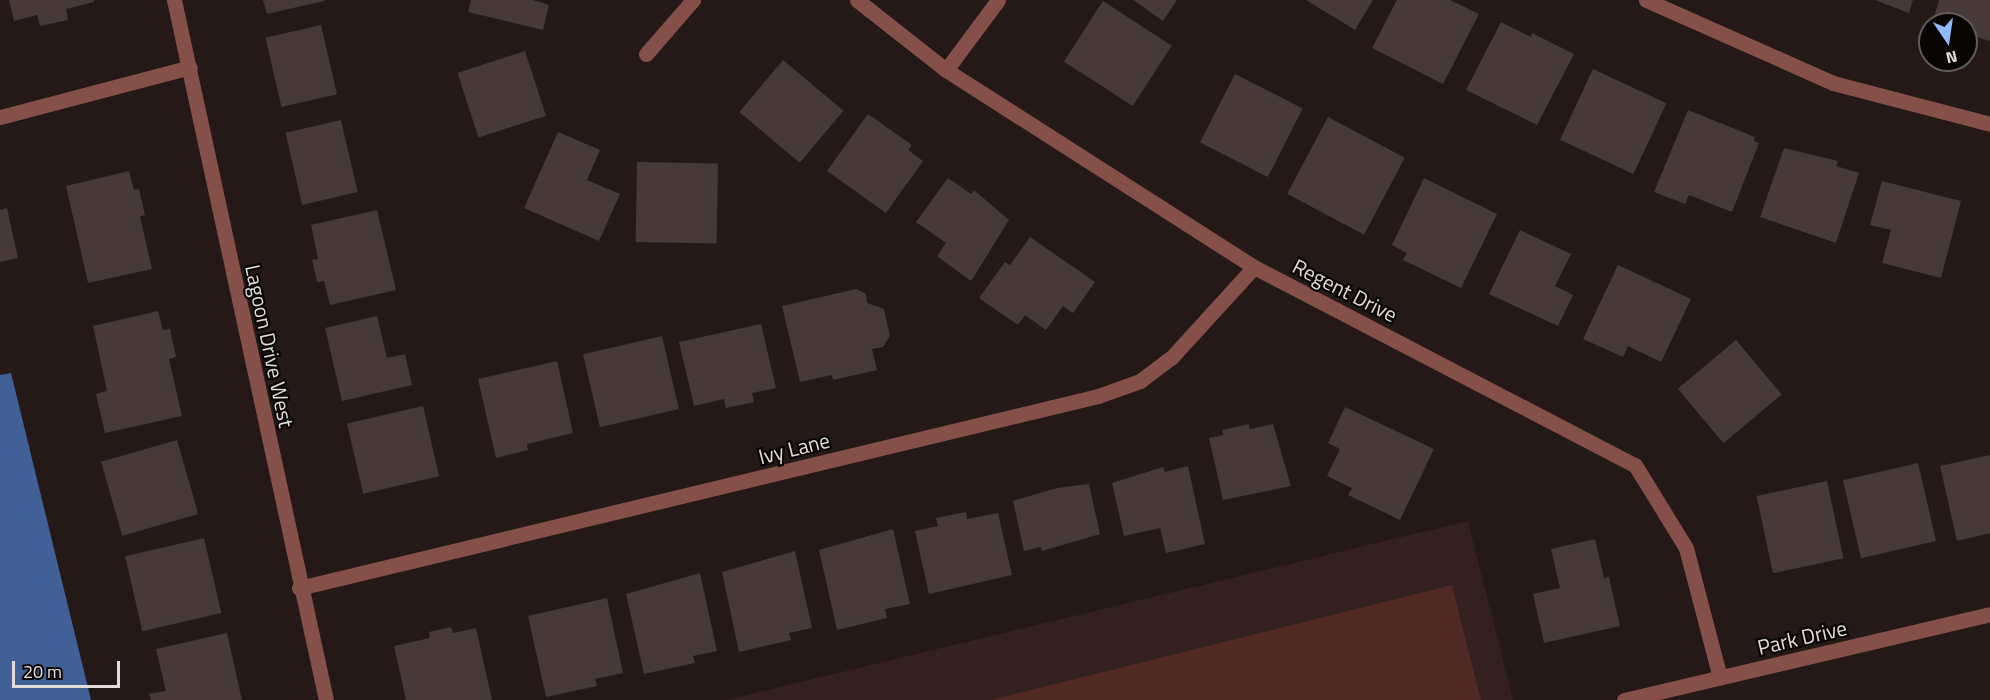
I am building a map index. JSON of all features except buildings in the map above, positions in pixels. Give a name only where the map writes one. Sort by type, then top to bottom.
[{"type":"street","name":"Lagoon Drive West","points":[[174,0],[299,588],[326,700]]},
{"type":"street","points":[[646,54],[693,0]]},
{"type":"street","name":"Regent Drive","points":[[857,0],[946,70],[1254,267],[1635,465],[1686,548],[1720,678]]},
{"type":"street","points":[[946,70],[998,0]]},
{"type":"street","points":[[1646,0],[1833,83],[1990,124]]},
{"type":"street","points":[[0,117],[190,67]]},
{"type":"street","name":"Ivy Lane","points":[[299,588],[1098,396],[1140,381],[1171,358],[1254,267]]},
{"type":"street","name":"Park Drive","points":[[1624,700],[1990,614]]},
{"type":"shaded area","points":[[1468,521],[1513,700],[726,700]]},
{"type":"shaded area","points":[[1452,585],[1481,700],[991,700]]},
{"type":"water","points":[[11,373],[91,700],[0,700],[0,375]]}]
